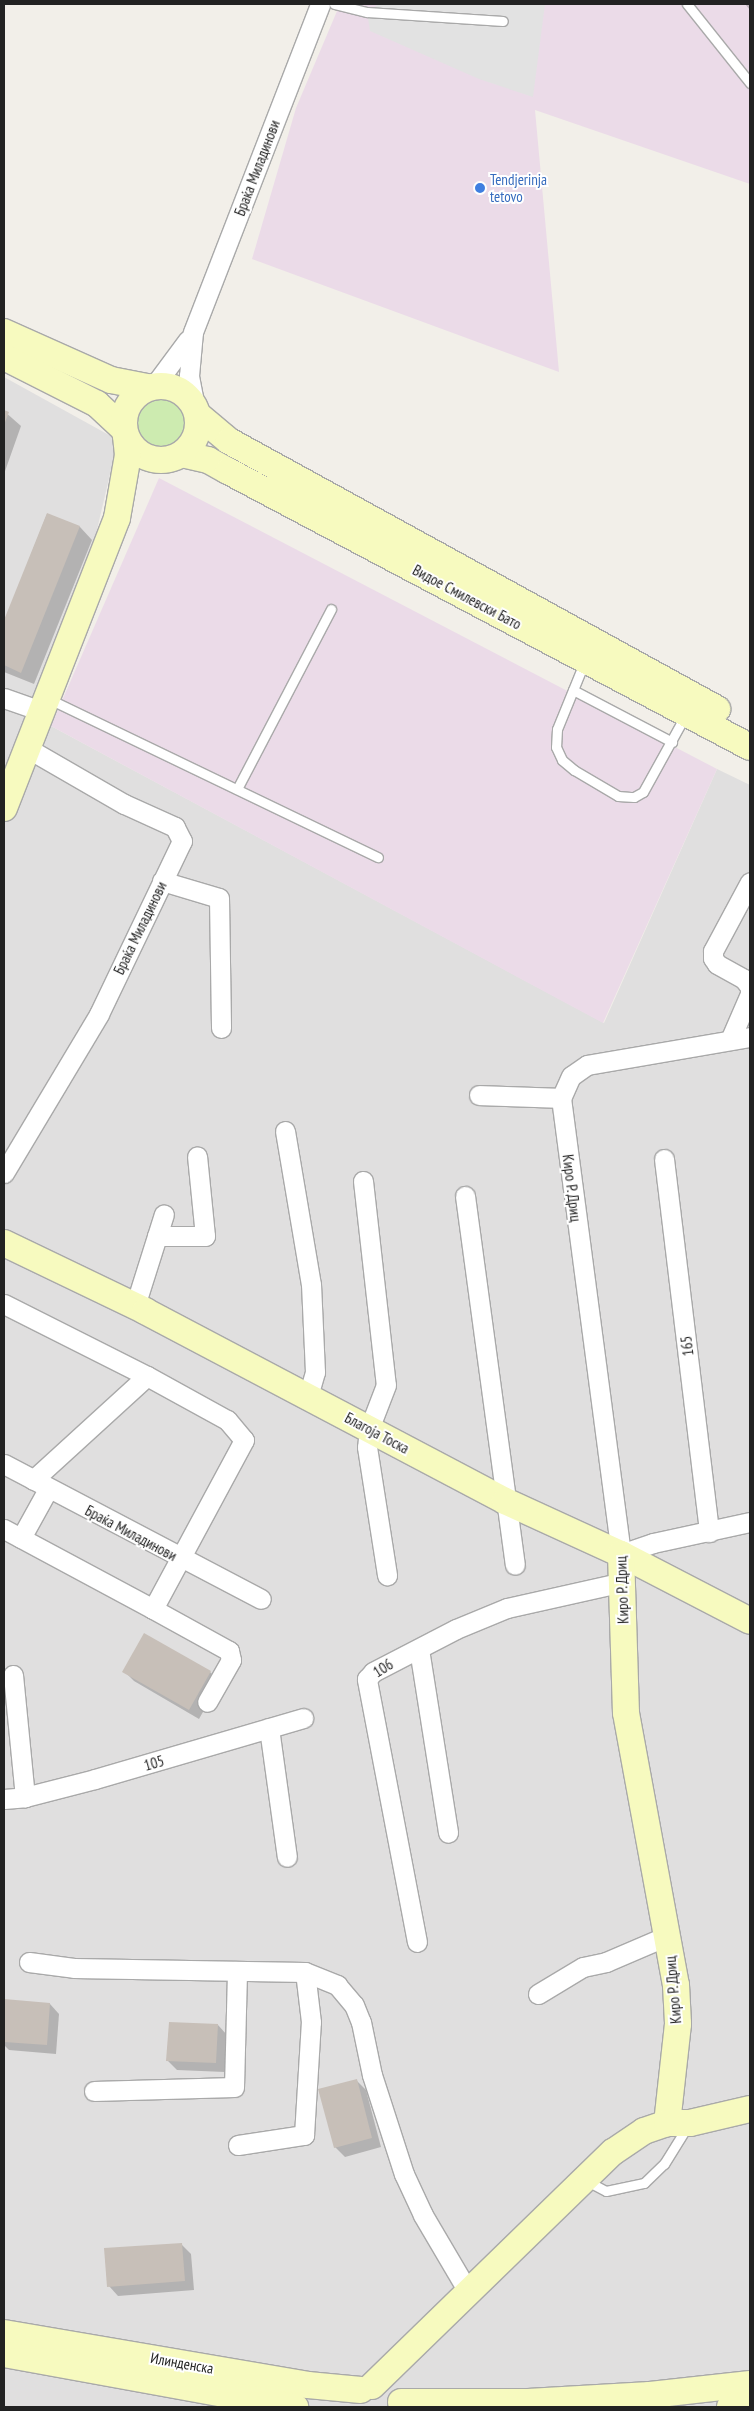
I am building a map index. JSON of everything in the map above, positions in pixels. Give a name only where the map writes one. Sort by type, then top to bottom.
[{"type":"street","name":"Браќа Миладинови","points":[[193,332],[320,4]]},
{"type":"street","points":[[4,332],[97,375],[151,386],[178,389],[196,411]]},
{"type":"street","points":[[117,518],[128,456],[123,418],[131,399],[151,386],[193,332]]},
{"type":"street","points":[[4,808],[27,748],[46,706],[117,518],[139,481],[174,457],[195,437],[196,411],[189,376],[193,332]]},
{"type":"street","points":[[4,357],[97,404],[125,433],[142,456],[174,457]]},
{"type":"street","name":"Видое Смилевски Бато","points":[[196,411],[229,441],[750,727]]},
{"type":"street","name":"Видое Смилевски Бато","points":[[174,457],[208,460],[750,747]]},
{"type":"street","points":[[4,698],[46,706]]},
{"type":"street","name":"Браќа Миладинови","points":[[4,1173],[98,1014],[182,841],[175,827],[124,804],[27,748]]},
{"type":"street","points":[[162,881],[219,898],[221,1028]]},
{"type":"street","points":[[730,1040],[750,994],[750,987],[744,979],[717,964],[713,958],[713,951],[750,882]]},
{"type":"street","points":[[479,1095],[561,1098],[571,1076],[587,1065],[750,1037]]},
{"type":"street","name":"Киро Р. Дриц","points":[[561,1098],[621,1554],[626,1713],[667,1936],[678,2024],[678,2123]]},
{"type":"street","points":[[285,1130],[311,1284],[315,1372],[308,1397]]},
{"type":"street","points":[[157,1236],[205,1236],[197,1156]]},
{"type":"street","name":"165","points":[[664,1160],[709,1532]]},
{"type":"street","points":[[363,1181],[386,1385],[369,1429],[367,1447],[387,1575]]},
{"type":"street","points":[[465,1196],[515,1565]]},
{"type":"street","points":[[135,1306],[164,1214]]},
{"type":"street","name":"Благоја Тоска","points":[[4,1243],[135,1306],[505,1501],[621,1554],[750,1621]]},
{"type":"street","points":[[4,1304],[147,1376],[227,1420],[244,1440],[182,1559],[153,1609]]},
{"type":"street","points":[[21,1538],[41,1484],[147,1376]]},
{"type":"street","name":"Браќа Миладинови","points":[[4,1464],[260,1599]]},
{"type":"street","points":[[621,1554],[653,1543],[750,1522]]},
{"type":"street","points":[[4,1529],[229,1651],[231,1660],[207,1702]]},
{"type":"street","name":"106","points":[[417,1942],[367,1679],[373,1672],[507,1608],[623,1582]]},
{"type":"street","points":[[419,1649],[448,1833]]},
{"type":"street","points":[[13,1675],[25,1797]]},
{"type":"street","name":"105","points":[[4,1799],[25,1797],[303,1718]]},
{"type":"street","points":[[269,1728],[287,1857]]},
{"type":"street","points":[[538,1994],[583,1967],[606,1962],[667,1936]]},
{"type":"street","points":[[29,1962],[74,1968],[305,1972],[337,1985],[354,2005],[372,2075],[404,2174],[423,2215],[469,2293]]},
{"type":"street","points":[[94,2091],[234,2087],[238,1971]]},
{"type":"street","points":[[238,2145],[304,2135],[311,2022],[305,1972]]},
{"type":"street","points":[[361,2394],[417,2344],[613,2152],[644,2132],[678,2123],[750,2109]]},
{"type":"street","name":"Илинденска","points":[[4,2333],[361,2394],[386,2387],[400,2402]]},
{"type":"street","points":[[417,2344],[400,2402],[528,2402],[650,2395],[750,2384]]},
{"type":"street","name":"Илинденска","points":[[4,2354],[295,2407]]},
{"type":"street","points":[[730,2407],[750,2406]]},
{"type":"lane","points":[[334,4],[367,12],[503,21]]},
{"type":"lane","points":[[687,4],[750,83]]},
{"type":"lane","points":[[237,789],[331,609]]},
{"type":"lane","points":[[585,660],[557,729],[559,754],[574,770],[618,796],[634,797],[643,792],[672,742],[686,713]]},
{"type":"lane","points":[[573,690],[672,742]]},
{"type":"lane","points":[[46,706],[237,789],[378,857]]},
{"type":"lane","points":[[584,2179],[606,2191],[644,2183],[664,2164],[678,2123]]},
{"type":"shaded area","points":[[340,4],[750,4],[750,184],[535,110],[559,372],[252,259],[296,108]]},
{"type":"shaded area","points":[[379,4],[545,4],[533,97],[479,79],[370,31],[367,12]]},
{"type":"shaded area","points":[[4,377],[118,440],[51,726],[604,1023],[717,769],[750,785],[750,2407],[4,2407]]},
{"type":"shaded area","points":[[159,478],[717,769],[603,1023],[51,726]]},
{"type":"green space","points":[[154,395],[164,395],[174,399],[182,407],[186,422],[182,437],[174,445],[164,449],[154,449],[144,445],[136,437],[132,427],[132,417],[136,407],[144,399]]},
{"type":"building","points":[[4,410],[9,412],[4,425]]},
{"type":"building","points":[[47,513],[80,526],[21,673],[4,665],[4,620]]},
{"type":"building","points":[[144,1633],[211,1671],[189,1710],[122,1672]]},
{"type":"building","points":[[4,1999],[50,2003],[47,2045],[4,2042]]},
{"type":"building","points":[[169,2022],[218,2024],[216,2063],[166,2061]]},
{"type":"building","points":[[357,2079],[372,2138],[334,2148],[318,2089]]},
{"type":"building","points":[[182,2243],[185,2281],[107,2287],[104,2248]]},
{"type":"place","name":"Tendjerinja tetovo","points":[[480,188]]}]
